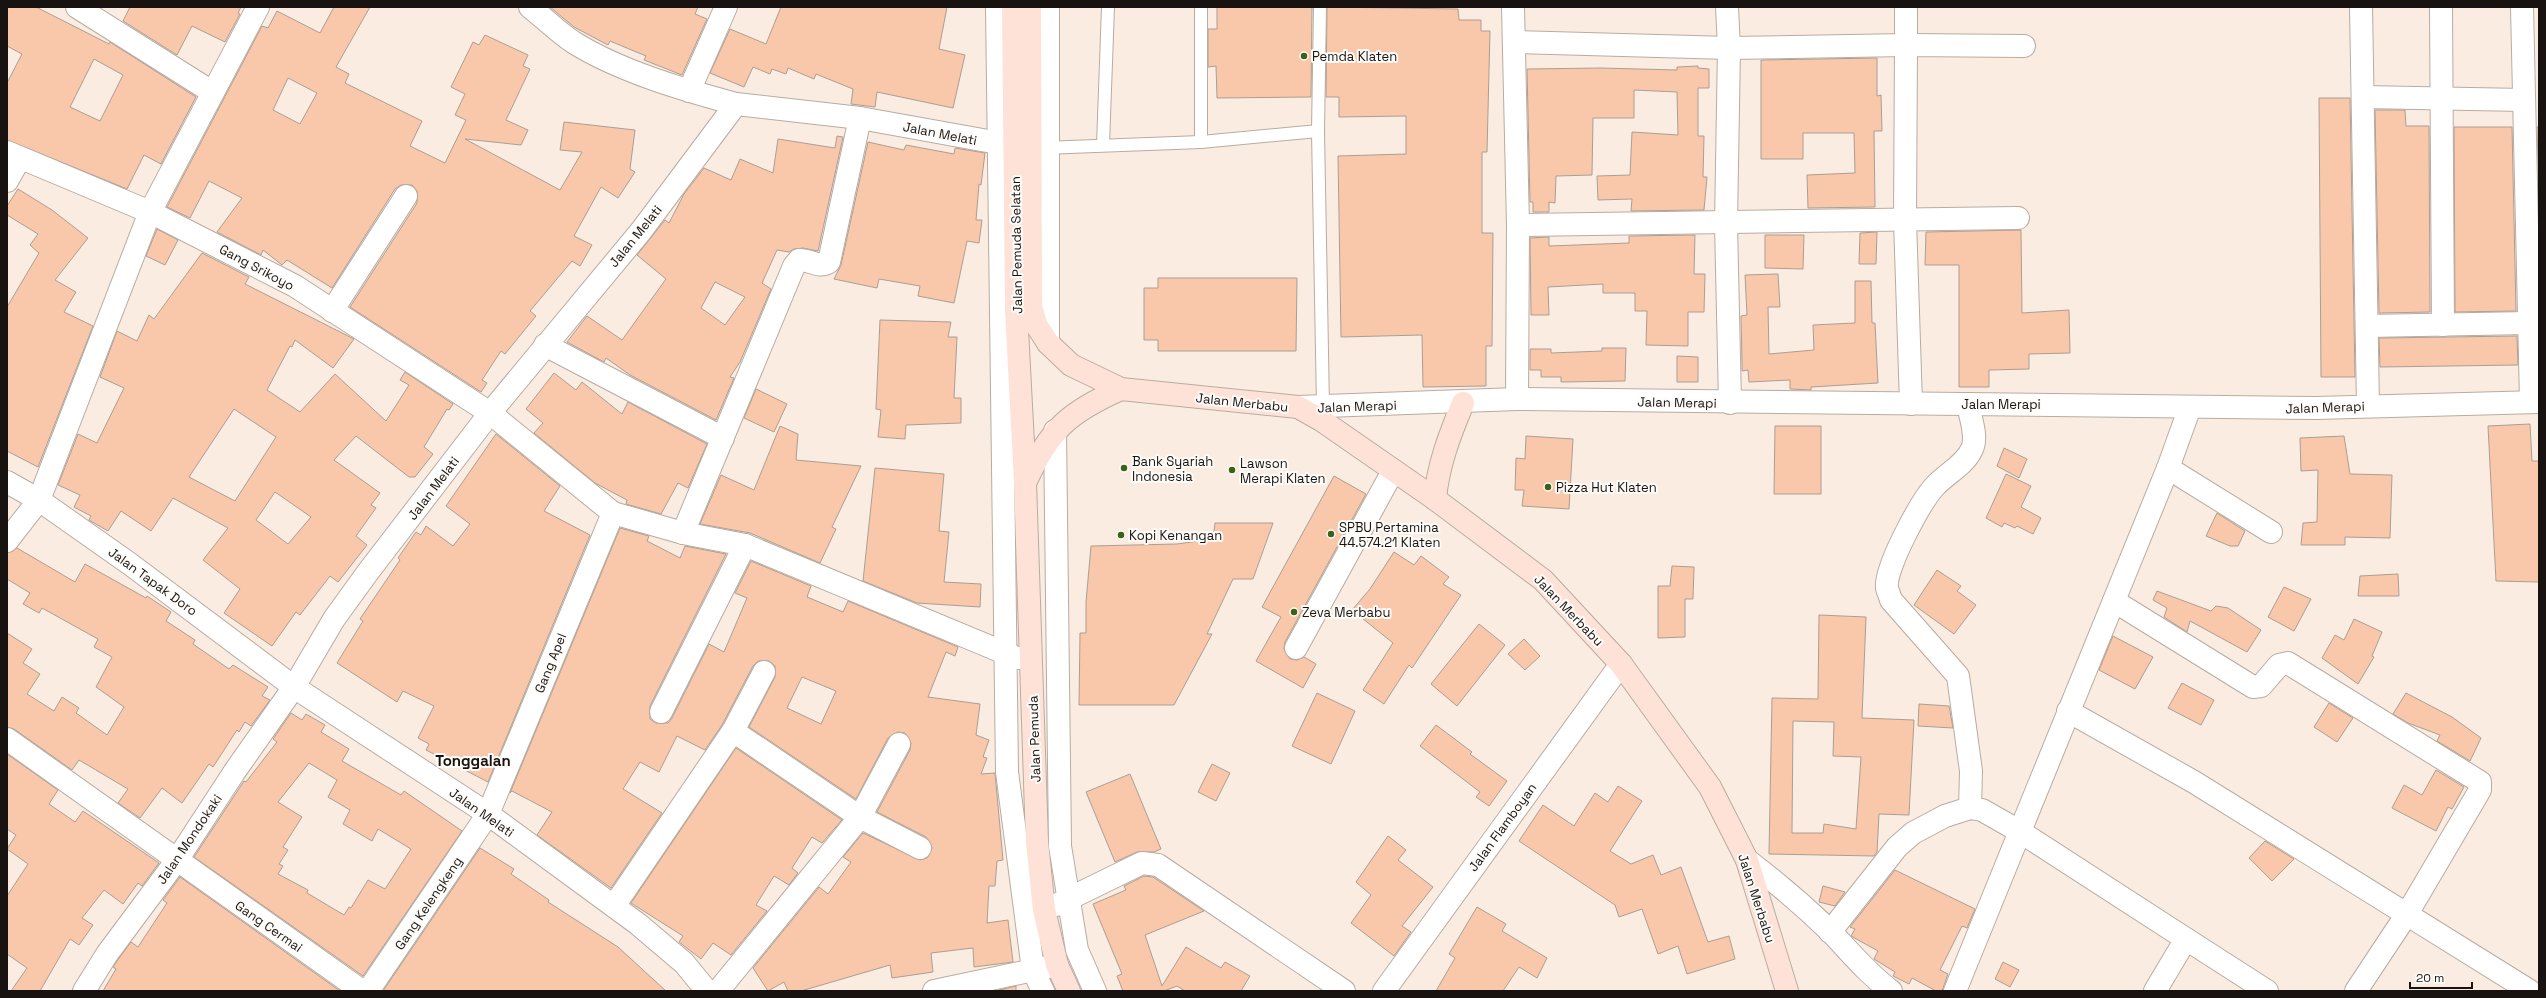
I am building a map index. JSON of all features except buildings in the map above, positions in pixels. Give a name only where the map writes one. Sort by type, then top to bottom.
[{"type":"main road","name":"Jalan Pemuda Selatan","points":[[1013,7],[1024,147],[1031,306],[1037,326],[1048,343],[1071,365],[1121,389]]},
{"type":"main road","name":"Jalan Pemuda Selatan","points":[[1025,482],[1016,310],[1030,7]]},
{"type":"main road","points":[[1025,482],[1044,444],[1055,431],[1090,403],[1121,389]]},
{"type":"main road","name":"Jalan Merbabu","points":[[1121,389],[1298,407],[1321,420],[1393,470],[1543,580],[1621,664],[1710,787],[1747,860],[1787,991]]},
{"type":"main road","points":[[1435,500],[1437,478],[1444,451],[1463,402]]},
{"type":"main road","name":"Jalan Pemuda","points":[[1025,482],[1037,842],[1044,910],[1057,965],[1069,991]]},
{"type":"street","points":[[77,7],[212,92]]},
{"type":"street","points":[[7,541],[39,500],[150,212],[258,7]]},
{"type":"street","points":[[530,7],[573,42],[623,66],[689,91],[736,104]]},
{"type":"street","points":[[689,91],[726,7]]},
{"type":"street","points":[[997,7],[1024,147],[1048,343]]},
{"type":"street","points":[[1043,991],[1033,970],[1007,772],[1006,654],[1024,147],[1048,7]]},
{"type":"street","points":[[1514,7],[1518,225],[1516,399]]},
{"type":"street","points":[[1727,7],[1729,48],[1726,223],[1730,403]]},
{"type":"street","points":[[1906,7],[1905,220],[1911,404]]},
{"type":"street","points":[[2361,7],[2368,406]]},
{"type":"street","points":[[2441,7],[2440,98],[2443,325]]},
{"type":"street","points":[[2522,7],[2528,323],[2535,402]]},
{"type":"street","points":[[1515,42],[1729,48],[1906,45],[2024,46]]},
{"type":"street","points":[[2363,97],[2524,100]]},
{"type":"street","name":"Jalan Melati","points":[[706,991],[684,963],[614,906],[488,814],[294,687],[334,619],[490,413],[640,231],[736,104],[860,118],[1024,147]]},
{"type":"street","points":[[683,533],[794,266],[799,260],[805,260],[820,265],[829,262],[860,118]]},
{"type":"street","points":[[7,181],[14,155]]},
{"type":"street","name":"Gang Srikoyo","points":[[14,155],[150,212],[295,286],[490,413],[614,513]]},
{"type":"street","points":[[332,311],[406,196]]},
{"type":"street","points":[[1518,225],[2018,218]]},
{"type":"street","points":[[2367,326],[2528,323]]},
{"type":"street","points":[[545,345],[723,438]]},
{"type":"street","name":"Jalan Merapi","points":[[1298,407],[1516,399],[2190,408],[2316,408],[2535,402]]},
{"type":"street","points":[[1968,404],[1974,440],[1972,450],[1965,459],[1935,486],[1924,500],[1900,547],[1889,573],[1887,588],[1891,600],[1958,676],[1971,771],[1970,808]]},
{"type":"street","points":[[1955,991],[1980,934],[2019,831],[2168,468],[2190,408]]},
{"type":"street","points":[[1055,431],[1060,846],[1077,950],[1095,991]]},
{"type":"street","points":[[2168,468],[2271,532]]},
{"type":"street","points":[[1296,648],[1393,470]]},
{"type":"street","name":"Jalan Tapak Doro","points":[[7,482],[39,500],[130,564],[294,687]]},
{"type":"street","points":[[614,513],[683,533],[745,545],[1031,664]]},
{"type":"street","name":"Gang Apel","points":[[488,814],[614,513]]},
{"type":"street","points":[[661,712],[745,545]]},
{"type":"street","points":[[2114,601],[2253,687],[2261,686],[2279,665],[2288,663],[2479,780],[2480,790],[2407,914],[2356,991]]},
{"type":"street","name":"Jalan Flamboyan","points":[[1384,991],[1621,664]]},
{"type":"street","points":[[614,906],[733,731],[764,672]]},
{"type":"street","name":"Jalan Mondokaki","points":[[84,991],[107,954],[177,860],[235,771],[294,687]]},
{"type":"street","points":[[2068,711],[2201,786],[2530,991]]},
{"type":"street","points":[[733,731],[860,817],[920,848]]},
{"type":"street","name":"Gang Cermai","points":[[7,738],[362,991]]},
{"type":"street","points":[[718,991],[860,817],[899,744]]},
{"type":"street","points":[[1830,932],[1897,847],[1913,833],[1945,816],[1970,808],[1982,810],[2019,831],[2267,991]]},
{"type":"street","name":"Gang Kelengkeng","points":[[368,991],[488,814]]},
{"type":"street","points":[[1747,860],[1779,885],[1830,932],[1875,979],[1891,991]]},
{"type":"street","points":[[1044,910],[1069,900],[1142,864],[1158,865],[1344,991]]},
{"type":"street","points":[[2155,991],[2186,939]]},
{"type":"street","points":[[934,991],[1057,965]]},
{"type":"street","points":[[2537,991],[2539,984]]},
{"type":"lane","points":[[1102,145],[1108,7]]},
{"type":"lane","points":[[1201,7],[1201,142]]},
{"type":"lane","points":[[1320,7],[1318,131],[1323,407]]},
{"type":"lane","points":[[1024,147],[1201,142],[1318,131]]},
{"type":"place","name":"Pemda Klaten","points":[[1304,56]]},
{"type":"place","name":"Bank Syariah Indonesia","points":[[1124,468]]},
{"type":"place","name":"Lawson Merapi Klaten","points":[[1232,470]]},
{"type":"place","name":"Pizza Hut Klaten","points":[[1548,487]]},
{"type":"place","name":"SPBU Pertamina 44.574.21 Klaten","points":[[1331,534]]},
{"type":"place","name":"Kopi Kenangan","points":[[1121,535]]},
{"type":"place","name":"Zeva Merbabu","points":[[1294,612]]},
{"type":"district","name":"Tonggalan","points":[[473,761]]}]
